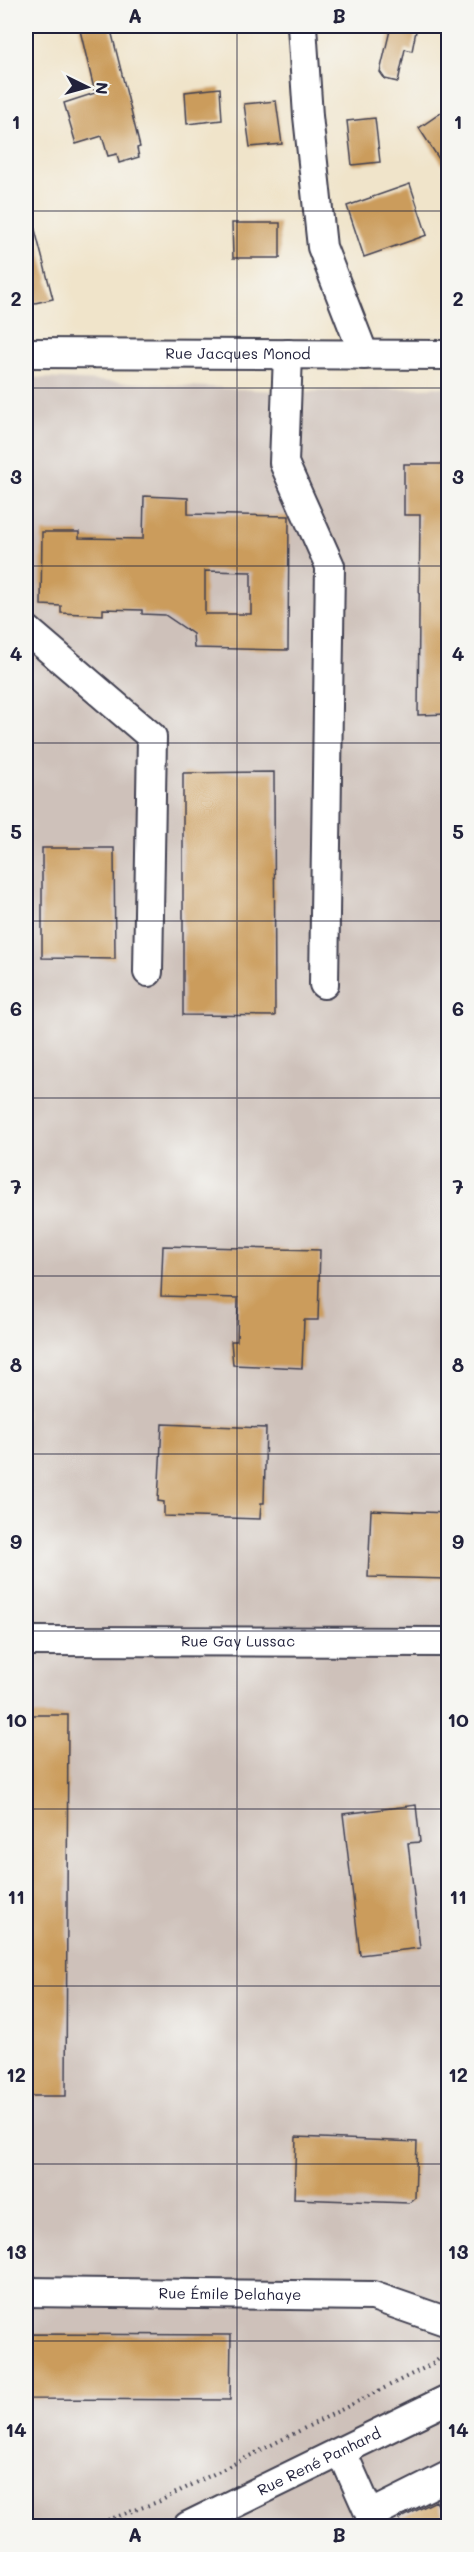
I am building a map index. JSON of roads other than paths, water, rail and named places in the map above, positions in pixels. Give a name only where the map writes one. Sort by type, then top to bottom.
[{"type":"street","points":[[302,26],[308,116],[322,247],[364,355]]},
{"type":"street","name":"Rue Jacques Monod","points":[[26,353],[448,355]]},
{"type":"street","points":[[288,354],[284,463],[330,566],[324,984]]},
{"type":"street","points":[[26,629],[152,737],[148,972]]},
{"type":"street","name":"Rue Gay Lussac","points":[[26,1641],[448,1642]]},
{"type":"street","name":"Rue Émile Delahaye","points":[[26,2292],[373,2296],[440,2318],[448,2341]]},
{"type":"street","name":"Rue René Panhard","points":[[189,2526],[448,2398]]},
{"type":"street","points":[[342,2452],[373,2521],[448,2476]]}]
